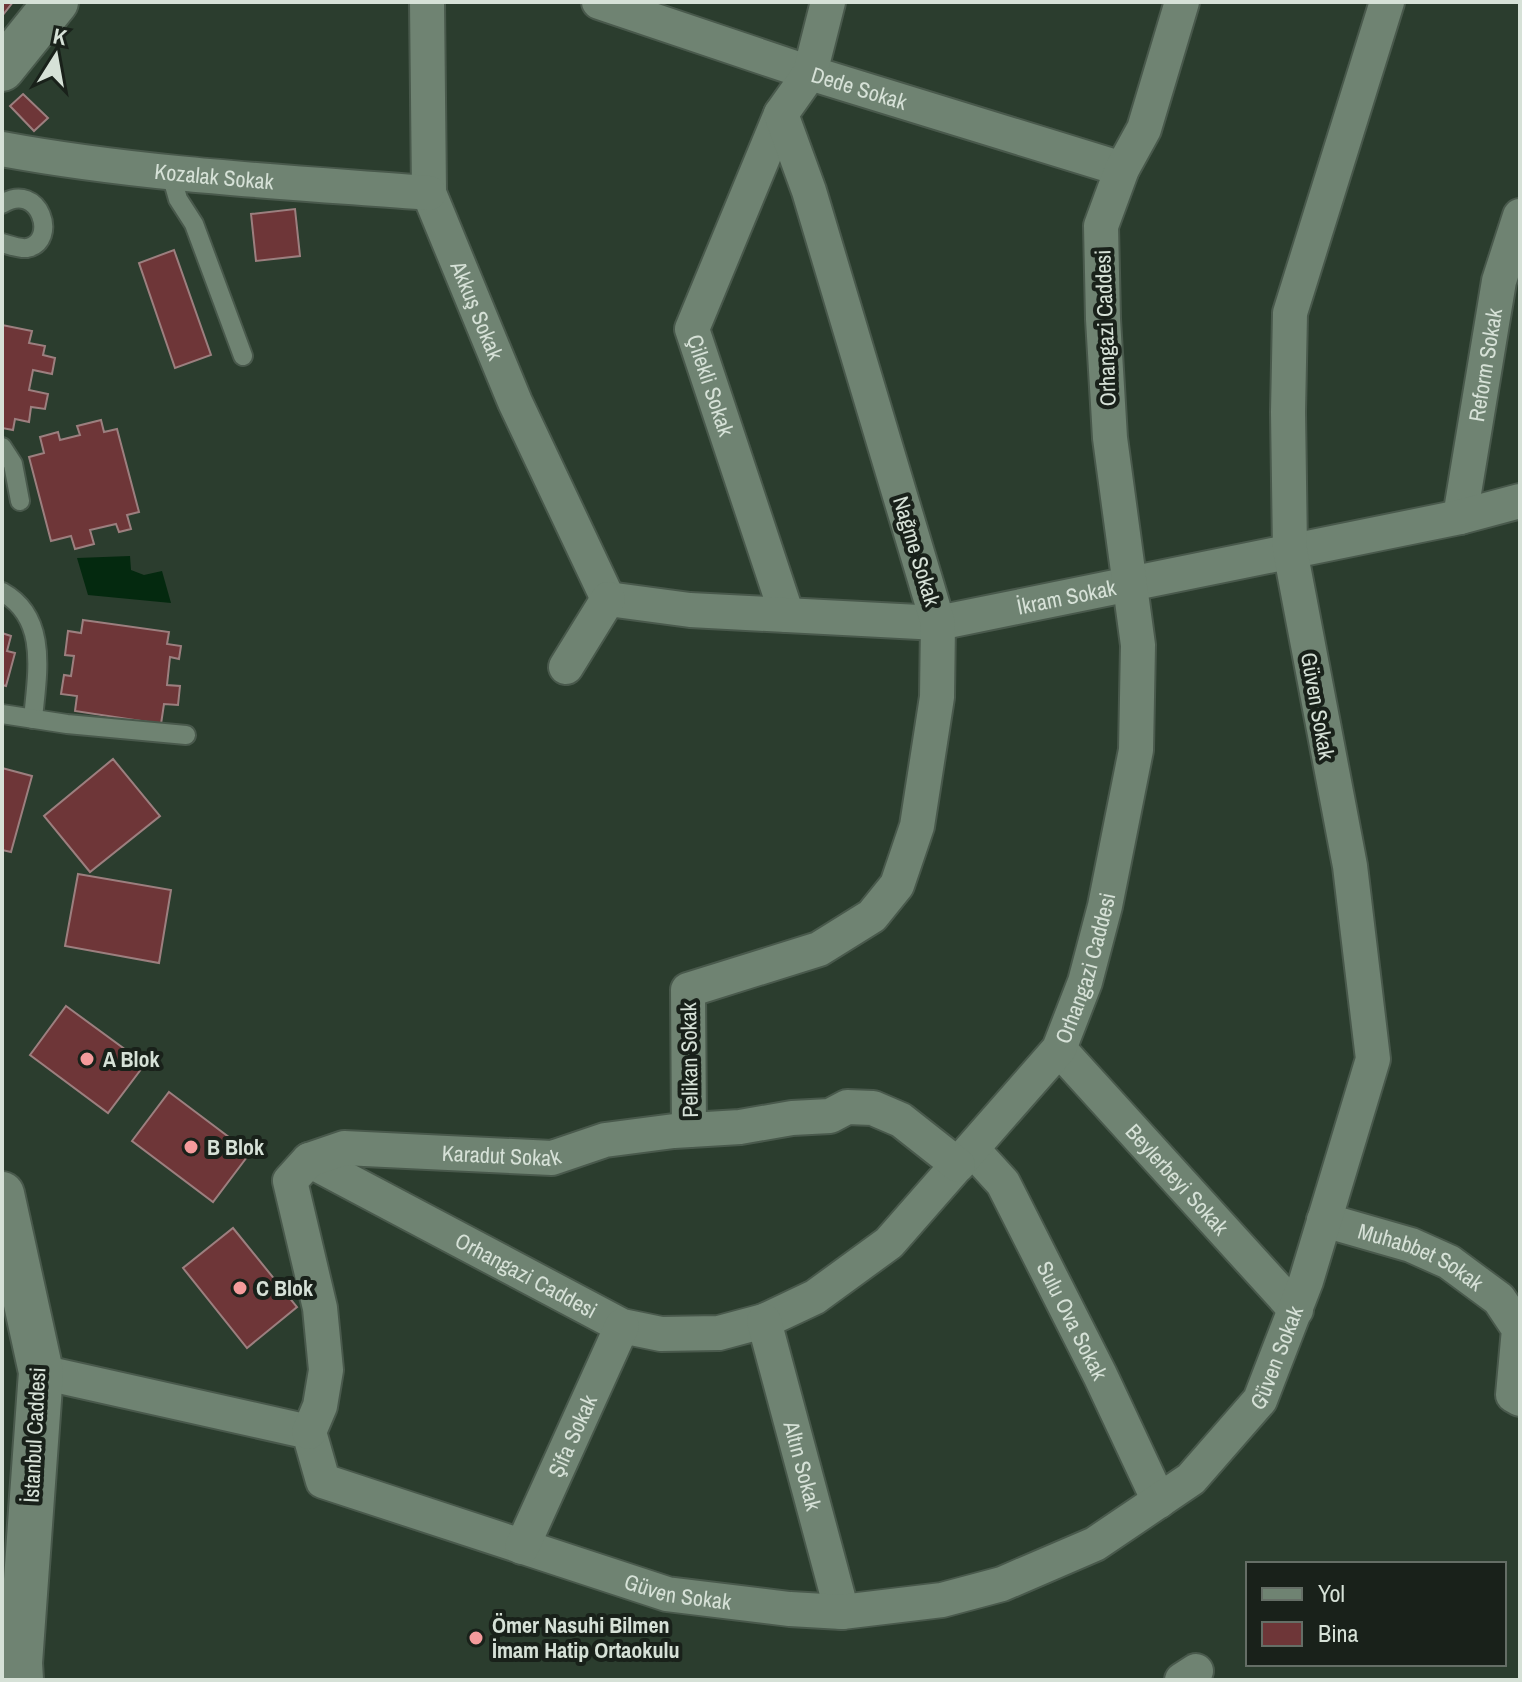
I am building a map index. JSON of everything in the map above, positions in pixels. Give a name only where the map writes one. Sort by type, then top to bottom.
[{"type":"street","points":[[2,69],[56,2]]},
{"type":"street","name":"Akkuş Sokak","points":[[427,2],[429,193],[515,402],[608,599]]},
{"type":"street","name":"Dede Sokak","points":[[599,2],[810,73],[1122,169]]},
{"type":"street","points":[[781,114],[810,73],[828,2]]},
{"type":"street","name":"Orhangazi Caddesi","points":[[309,1160],[622,1326],[661,1334],[719,1333],[764,1321],[815,1297],[889,1243],[1059,1049],[1085,982],[1105,906],[1136,750],[1138,645],[1110,438],[1101,226],[1122,169],[1144,129],[1182,2]]},
{"type":"street","name":"Güven Sokak","points":[[309,1432],[323,1481],[667,1594],[842,1612],[942,1600],[1002,1584],[1095,1544],[1191,1479],[1260,1400],[1296,1310],[1373,1059],[1350,866],[1290,550],[1290,313],[1387,2]]},
{"type":"street","name":"Çilekli Sokak","points":[[781,114],[692,329],[787,615]]},
{"type":"street","name":"Nağme Sokak","points":[[688,990],[819,949],[872,916],[897,885],[917,826],[935,711],[938,623],[832,266],[781,114]]},
{"type":"street","name":"Kozalak Sokak","points":[[2,149],[66,161],[429,193]]},
{"type":"street","name":"Reform Sokak","points":[[1460,517],[1520,216]]},
{"type":"street","name":"İkram Sokak","points":[[608,599],[690,610],[938,623],[1460,517],[1520,501]]},
{"type":"street","points":[[566,667],[608,599]]},
{"type":"street","name":"Pelikan Sokak","points":[[688,990],[689,1130]]},
{"type":"street","name":"Beylerbeyi Sokak","points":[[1059,1049],[1296,1310]]},
{"type":"street","name":"Karadut Sokak","points":[[309,1160],[344,1148],[552,1158],[605,1140],[830,1116],[847,1107],[873,1108],[901,1120],[965,1157]]},
{"type":"street","name":"Sulu Ova Sokak","points":[[965,1157],[1003,1183],[1100,1375],[1159,1501]]},
{"type":"street","points":[[41,1372],[309,1432],[320,1406],[326,1370],[320,1308],[290,1181],[309,1160]]},
{"type":"street","name":"İstanbul Caddesi","points":[[2,1194],[41,1372],[21,1680]]},
{"type":"street","name":"Muhabbet Sokak","points":[[1324,1220],[1424,1251],[1449,1262],[1499,1299],[1519,1329],[1513,1395],[1520,1399]]},
{"type":"street","name":"Altın Sokak","points":[[764,1321],[842,1612]]},
{"type":"street","name":"Şifa Sokak","points":[[522,1547],[622,1326]]},
{"type":"lane","points":[[170,171],[178,199],[194,224],[243,356]]},
{"type":"lane","points":[[2,204],[17,198],[26,199],[34,204],[44,221],[43,231],[34,244],[26,248],[2,243]]},
{"type":"lane","points":[[2,447],[13,464],[20,501]]},
{"type":"lane","points":[[2,592],[10,596],[26,614],[37,636],[33,719]]},
{"type":"lane","points":[[2,714],[186,735]]},
{"type":"shaded area","points":[[130,556],[131,570],[144,575],[162,571],[171,603],[88,595],[77,558]]},
{"type":"building","points":[[2,2],[13,2],[2,16]]},
{"type":"building","points":[[23,94],[48,118],[34,131],[10,106]]},
{"type":"building","points":[[295,209],[300,256],[256,261],[251,214]]},
{"type":"building","points":[[174,250],[211,355],[175,368],[139,263]]},
{"type":"building","points":[[2,325],[32,331],[29,343],[45,346],[43,355],[55,358],[52,374],[33,370],[29,390],[48,394],[45,409],[31,407],[29,422],[15,419],[13,430],[2,428]]},
{"type":"building","points":[[101,420],[104,432],[117,429],[139,512],[127,515],[131,529],[119,532],[116,524],[90,530],[94,544],[75,549],[71,536],[51,541],[29,457],[44,453],[40,437],[58,432],[60,440],[80,435],[77,426]]},
{"type":"building","points":[[83,620],[169,632],[167,644],[181,646],[179,659],[170,657],[167,685],[180,686],[178,705],[164,704],[161,724],[75,711],[77,696],[61,694],[64,675],[71,676],[74,656],[65,655],[68,631],[81,633]]},
{"type":"building","points":[[2,633],[11,636],[7,651],[15,653],[6,686],[2,685]]},
{"type":"building","points":[[113,759],[160,816],[90,872],[44,816]]},
{"type":"building","points":[[2,768],[32,776],[11,852],[2,850]]},
{"type":"building","points":[[78,874],[171,890],[159,963],[65,946]]},
{"type":"building","name":"A Blok","points":[[66,1006],[145,1064],[108,1113],[30,1055]]},
{"type":"building","name":"B Blok","points":[[169,1092],[250,1153],[213,1202],[132,1141]]},
{"type":"building","name":"C Blok","points":[[233,1228],[297,1307],[247,1348],[183,1268]]},
{"type":"place","name":"A Blok","points":[[87,1059]]},
{"type":"place","name":"B Blok","points":[[191,1147]]},
{"type":"place","name":"C Blok","points":[[240,1288]]},
{"type":"place","name":"Ömer Nasuhi Bilmen İmam Hatip Ortaokulu","points":[[476,1638]]}]
